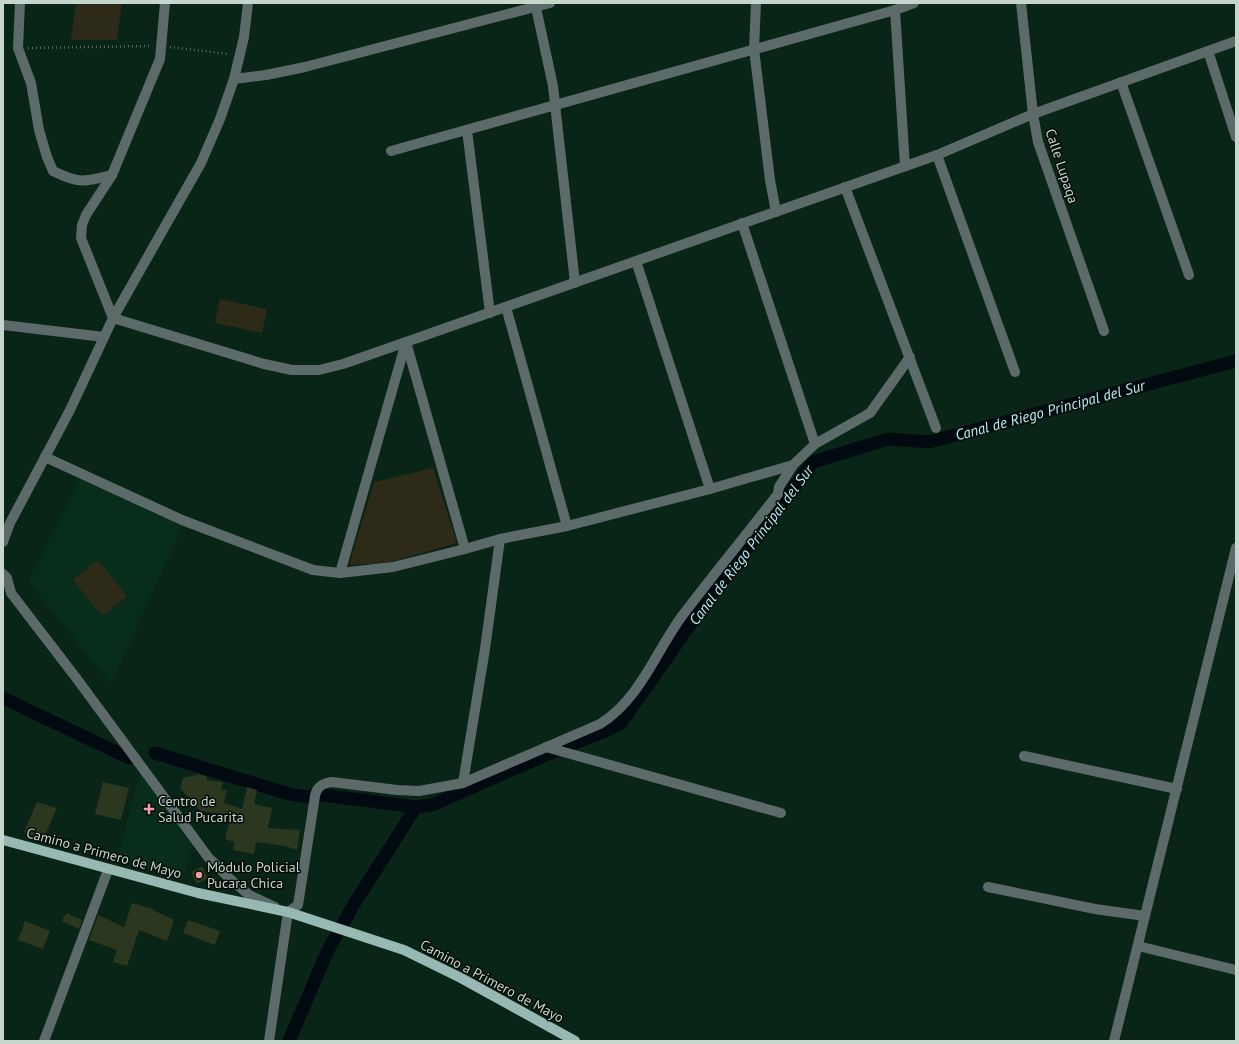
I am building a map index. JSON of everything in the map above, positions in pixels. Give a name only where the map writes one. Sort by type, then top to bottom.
[{"type":"main road","name":"Camino a Primero de Mayo","points":[[3,840],[108,870],[198,893],[288,912],[404,950],[461,978],[575,1041]]},
{"type":"street","points":[[20,3],[18,48],[31,83],[39,130],[46,157],[53,172],[80,182],[112,175]]},
{"type":"street","points":[[113,318],[81,238],[82,225],[86,215],[112,175],[160,59],[165,3]]},
{"type":"street","points":[[3,542],[10,523],[70,410],[113,318],[201,163],[220,119],[234,79],[244,37],[248,3]]},
{"type":"street","points":[[234,79],[266,75],[305,67],[535,5],[550,3]]},
{"type":"street","points":[[756,3],[754,49],[770,180],[776,212]]},
{"type":"street","points":[[391,151],[894,10],[914,3]]},
{"type":"street","name":"Calle Lupaqa","points":[[1021,3],[1033,114],[1038,142],[1104,331]]},
{"type":"street","points":[[535,5],[553,86],[575,282]]},
{"type":"street","points":[[894,10],[905,166]]},
{"type":"street","points":[[113,318],[264,364],[292,370],[319,370],[343,364],[490,313],[937,155],[1033,114],[1236,41]]},
{"type":"street","points":[[1208,51],[1236,137]]},
{"type":"street","points":[[1121,82],[1188,275]]},
{"type":"street","points":[[467,130],[490,313]]},
{"type":"street","points":[[937,155],[1015,372]]},
{"type":"street","points":[[845,187],[936,428]]},
{"type":"street","points":[[742,223],[815,444]]},
{"type":"street","points":[[636,261],[710,489]]},
{"type":"street","points":[[506,307],[567,526]]},
{"type":"street","points":[[3,325],[104,337]]},
{"type":"street","points":[[406,342],[465,549]]},
{"type":"street","points":[[340,573],[406,342]]},
{"type":"street","points":[[269,1041],[288,912],[298,905],[315,796],[319,786],[324,783],[332,782],[397,790],[419,791],[463,782],[600,724],[612,716],[632,696],[681,618],[778,494],[778,487],[793,465],[815,444],[870,413],[910,357]]},
{"type":"street","points":[[45,457],[182,520],[313,570],[340,573],[393,567],[500,539],[567,526],[710,489],[793,465]]},
{"type":"street","points":[[463,782],[500,539]]},
{"type":"street","points":[[1114,1041],[1236,548]]},
{"type":"street","points":[[5,576],[11,593],[82,685],[208,857],[249,896],[288,912]]},
{"type":"street","points":[[3,590],[5,576]]},
{"type":"street","points":[[546,747],[781,813]]},
{"type":"street","points":[[1024,756],[1177,789]]},
{"type":"street","points":[[44,1041],[108,870]]},
{"type":"street","points":[[988,887],[1095,909],[1145,916]]},
{"type":"street","points":[[1138,946],[1236,970]]},
{"type":"path","points":[[18,48],[161,46],[239,55]]},
{"type":"shaded area","points":[[76,3],[122,3],[117,40],[71,40]]},
{"type":"shaded area","points":[[220,299],[267,309],[262,333],[215,323]]},
{"type":"shaded area","points":[[433,468],[457,543],[387,563],[349,565],[374,482]]},
{"type":"shaded area","points":[[80,478],[183,525],[111,684],[28,581]]},
{"type":"shaded area","points":[[98,560],[127,596],[102,616],[73,580]]},
{"type":"shaded area","name":"Centro de Salud Pucarita","points":[[140,774],[193,845],[183,879],[117,859]]},
{"type":"building","points":[[199,774],[207,777],[207,780],[223,782],[221,790],[227,790],[224,803],[242,809],[247,787],[257,790],[254,804],[272,808],[268,828],[300,830],[297,850],[285,846],[256,842],[254,854],[233,850],[234,842],[225,839],[231,815],[200,811],[180,788],[183,778]]},
{"type":"building","points":[[103,782],[129,788],[121,820],[95,814]]},
{"type":"building","points":[[37,802],[57,808],[43,840],[24,832]]},
{"type":"building","points":[[202,866],[208,878],[197,884],[191,872]]},
{"type":"building","points":[[132,903],[153,909],[174,920],[167,941],[139,930],[127,966],[113,962],[117,950],[89,940],[98,915],[124,927]]},
{"type":"building","points":[[66,913],[82,920],[79,929],[62,921]]},
{"type":"building","points":[[188,920],[220,931],[215,945],[183,933]]},
{"type":"building","points":[[25,921],[50,931],[43,949],[18,940]]},
{"type":"waterway","name":"Canal de Riego Principal del Sur","points":[[569,745],[606,731],[621,723],[699,612],[813,462],[888,439],[929,442],[1236,361]]},
{"type":"waterway","points":[[3,698],[129,758]]},
{"type":"waterway","name":"Canal de Riego Principal del Sur","points":[[289,1041],[328,950],[354,904],[416,807],[432,805],[555,751]]},
{"type":"waterway","points":[[155,753],[289,794],[308,797],[322,795],[416,807]]},
{"type":"place","name":"Centro de Salud Pucarita","points":[[149,809]]},
{"type":"place","name":"Módulo Policial Pucara Chica","points":[[199,875]]}]
